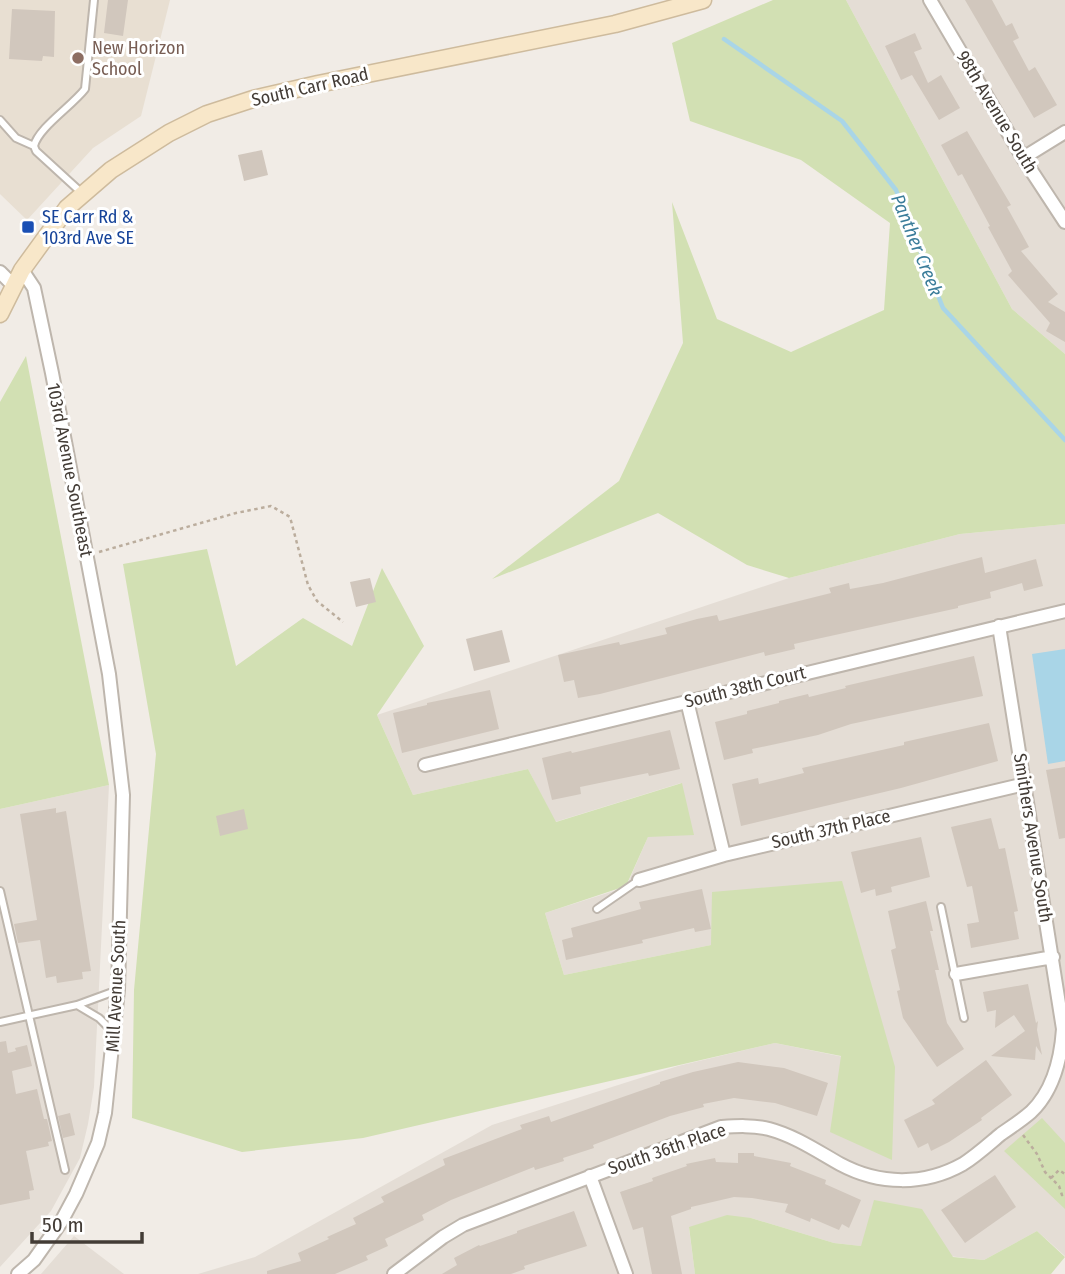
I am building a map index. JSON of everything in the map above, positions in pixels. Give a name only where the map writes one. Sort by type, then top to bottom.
[{"type":"main road","name":"South Carr Road","points":[[0,314],[22,270],[66,208],[111,170],[169,133],[206,114],[253,99],[615,24],[702,0]]},
{"type":"street","name":"98th Avenue South","points":[[930,0],[1023,158],[1065,222]]},
{"type":"street","points":[[1023,158],[1065,132]]},
{"type":"street","name":"103rd Avenue Southeast","points":[[22,270],[34,288],[109,674]]},
{"type":"street","points":[[0,272],[13,285]]},
{"type":"street","name":"South 38th Court","points":[[425,765],[1065,611]]},
{"type":"street","name":"Smithers Avenue South","points":[[999,626],[1063,1029],[1062,1048],[1048,1089]]},
{"type":"street","name":"Mill Avenue South","points":[[18,1274],[34,1259],[61,1222],[90,1165],[105,1113],[118,990],[123,795],[109,674]]},
{"type":"street","points":[[687,701],[724,855]]},
{"type":"street","name":"South 37th Place","points":[[639,880],[724,855],[1024,784]]},
{"type":"street","points":[[956,974],[1053,957]]},
{"type":"street","name":"South 36th Place","points":[[394,1274],[463,1225],[721,1128],[743,1125],[768,1129],[792,1137],[842,1165],[867,1175],[914,1181],[939,1175],[964,1163],[1032,1110],[1048,1089]]},
{"type":"street","points":[[590,1176],[626,1274]]},
{"type":"lane","points":[[34,146],[39,135],[85,89],[94,0]]},
{"type":"lane","points":[[0,120],[16,138],[34,146],[36,151],[83,194]]},
{"type":"lane","points":[[597,909],[639,880]]},
{"type":"lane","points":[[0,891],[65,1170]]},
{"type":"lane","points":[[941,907],[964,1018]]},
{"type":"lane","points":[[0,1022],[77,1005],[118,990]]},
{"type":"lane","points":[[77,1005],[99,1018],[114,1033]]},
{"type":"path","points":[[86,556],[236,513],[271,506],[290,517],[302,569],[317,601],[343,622]]},
{"type":"path","points":[[1014,1124],[1035,1150],[1045,1172],[1059,1186],[1062,1195],[1065,1192]]},
{"type":"path","points":[[1051,1178],[1059,1170],[1065,1174]]},
{"type":"shaded area","name":"New Horizon School","points":[[0,0],[170,0],[141,116],[93,148],[27,220],[0,194]]},
{"type":"shaded area","points":[[846,0],[1065,0],[1065,354],[1012,309]]},
{"type":"shaded area","points":[[1065,524],[1065,1256],[1037,1231],[984,1260],[834,1243],[751,1218],[689,1228],[695,1274],[198,1274],[255,1257],[492,1125],[678,1066],[775,1043],[868,1062],[711,945],[564,975],[545,913],[626,887],[648,837],[681,783],[555,822],[528,769],[413,795],[377,715],[789,578],[960,534]]},
{"type":"shaded area","points":[[109,785],[94,1087],[88,1124],[80,1158],[51,1211],[0,1267],[0,809]]},
{"type":"shaded area","points":[[74,1236],[124,1274],[41,1274]]},
{"type":"green space","points":[[773,0],[846,0],[1012,309],[1065,354],[1065,524],[960,534],[789,578],[747,565],[658,513],[492,579],[619,481],[683,343],[672,202],[717,319],[791,352],[884,310],[890,223],[801,160],[690,121],[672,43]]},
{"type":"green space","points":[[26,356],[109,785],[0,809],[0,402]]},
{"type":"green space","points":[[207,549],[236,666],[303,618],[352,646],[382,568],[424,646],[377,715],[413,795],[528,769],[556,822],[682,783],[694,835],[648,837],[626,886],[545,913],[564,975],[711,945],[712,892],[842,881],[895,1067],[892,1160],[830,1132],[841,1056],[775,1043],[363,1138],[242,1152],[132,1118],[134,990],[156,754],[123,564]]},
{"type":"green space","points":[[1042,1118],[1065,1143],[1065,1209],[1004,1151]]},
{"type":"green space","points":[[874,1200],[922,1209],[953,1257],[984,1260],[1037,1231],[1065,1257],[1051,1274],[695,1274],[689,1227],[727,1215],[751,1218],[834,1243],[861,1246]]},
{"type":"water","points":[[1065,649],[1065,761],[1048,764],[1032,654]]},
{"type":"building","points":[[108,0],[128,0],[123,36],[104,33]]},
{"type":"building","points":[[965,0],[992,0],[1006,26],[1012,23],[1019,38],[1013,41],[1029,71],[1035,67],[1057,105],[1034,118]]},
{"type":"building","points":[[12,9],[55,11],[54,57],[43,56],[42,61],[9,59]]},
{"type":"building","points":[[915,33],[922,49],[914,52],[928,83],[941,75],[960,108],[939,120],[912,75],[901,80],[885,46]]},
{"type":"building","points":[[967,131],[1011,205],[1007,207],[1029,247],[1021,251],[1058,294],[1048,302],[1065,312],[1065,342],[1046,331],[1050,323],[1008,275],[1012,271],[988,227],[990,226],[962,174],[958,176],[941,145]]},
{"type":"building","points":[[262,150],[268,175],[244,181],[238,155]]},
{"type":"building","points":[[982,557],[985,573],[1036,559],[1043,586],[1024,591],[1022,583],[990,592],[991,598],[958,608],[794,644],[795,649],[765,656],[764,652],[600,694],[578,698],[574,680],[564,682],[558,655],[667,634],[665,628],[697,619],[717,615],[719,621],[831,593],[829,588],[849,583],[850,589],[883,583]]},
{"type":"building","points":[[370,578],[376,602],[356,607],[350,582]]},
{"type":"building","points":[[502,630],[510,662],[474,671],[466,639]]},
{"type":"building","points":[[974,656],[983,696],[851,724],[818,735],[752,749],[753,753],[724,760],[715,722],[747,714],[747,711],[779,701],[808,694],[809,697]]},
{"type":"building","points":[[490,690],[499,729],[402,753],[393,713]]},
{"type":"building","points":[[989,723],[998,761],[901,788],[741,826],[732,784],[758,778],[759,784],[804,773],[802,768]]},
{"type":"building","points":[[670,730],[680,769],[580,787],[581,794],[552,800],[542,758]]},
{"type":"building","points":[[1065,767],[1065,838],[1059,839],[1046,770]]},
{"type":"building","points":[[56,808],[56,813],[66,811],[91,971],[82,972],[83,979],[57,983],[56,976],[46,978],[40,940],[18,943],[14,924],[37,920],[20,814]]},
{"type":"building","points":[[244,809],[248,829],[220,836],[216,816]]},
{"type":"building","points":[[991,818],[999,849],[1005,848],[1018,911],[1014,912],[1019,939],[971,948],[967,924],[979,922],[972,886],[967,887],[951,827]]},
{"type":"building","points":[[921,837],[930,877],[891,887],[892,892],[876,896],[875,889],[861,893],[851,852]]},
{"type":"building","points":[[702,889],[711,929],[695,932],[694,928],[642,940],[643,943],[566,960],[562,940],[573,937],[571,928],[641,909],[639,902]]},
{"type":"building","points":[[926,901],[939,970],[935,970],[947,1023],[964,1049],[937,1067],[903,1018],[891,950],[896,948],[888,911]]},
{"type":"building","points":[[1028,984],[1036,1023],[1038,1021],[1042,1055],[1036,1046],[1035,1060],[991,1056],[1025,1031],[1014,1015],[995,1028],[996,1010],[987,1012],[983,992]]},
{"type":"building","points":[[6,1041],[8,1053],[27,1045],[32,1066],[12,1071],[16,1094],[37,1089],[52,1141],[48,1142],[49,1146],[26,1151],[34,1190],[29,1191],[30,1199],[0,1205],[0,1042]]},
{"type":"building","points":[[986,1060],[1012,1095],[949,1142],[931,1151],[928,1143],[918,1148],[904,1120],[935,1104],[932,1100]]},
{"type":"building","points":[[738,1062],[784,1068],[828,1083],[817,1116],[775,1103],[734,1098],[703,1104],[704,1107],[670,1116],[593,1145],[594,1148],[563,1158],[564,1161],[535,1170],[534,1167],[451,1200],[422,1215],[424,1220],[385,1239],[388,1246],[366,1256],[368,1260],[335,1274],[267,1274],[267,1271],[301,1261],[298,1253],[356,1224],[353,1218],[384,1202],[381,1197],[445,1165],[443,1159],[522,1129],[520,1125],[549,1116],[551,1122],[660,1082]]},
{"type":"building","points":[[70,1113],[75,1135],[63,1138],[58,1116]]},
{"type":"building","points":[[738,1153],[754,1153],[754,1156],[791,1163],[790,1166],[826,1180],[825,1184],[861,1200],[849,1228],[842,1224],[839,1230],[811,1218],[810,1222],[785,1212],[788,1204],[752,1198],[734,1197],[691,1207],[671,1216],[682,1274],[652,1274],[643,1227],[633,1230],[620,1192],[653,1181],[652,1178],[687,1166],[686,1164],[715,1158],[716,1162],[738,1163]]},
{"type":"building","points":[[995,1175],[1016,1207],[965,1243],[941,1210]]},
{"type":"building","points":[[574,1211],[587,1246],[524,1266],[525,1269],[511,1274],[442,1274],[457,1265],[454,1258],[479,1245]]},
{"type":"waterway","name":"Panther Creek","points":[[724,39],[842,121],[896,190],[943,308],[1065,440]]},
{"type":"place","name":"New Horizon School","points":[[78,58]]},
{"type":"place","name":"SE Carr Rd & 103rd Ave SE","points":[[28,227]]}]
